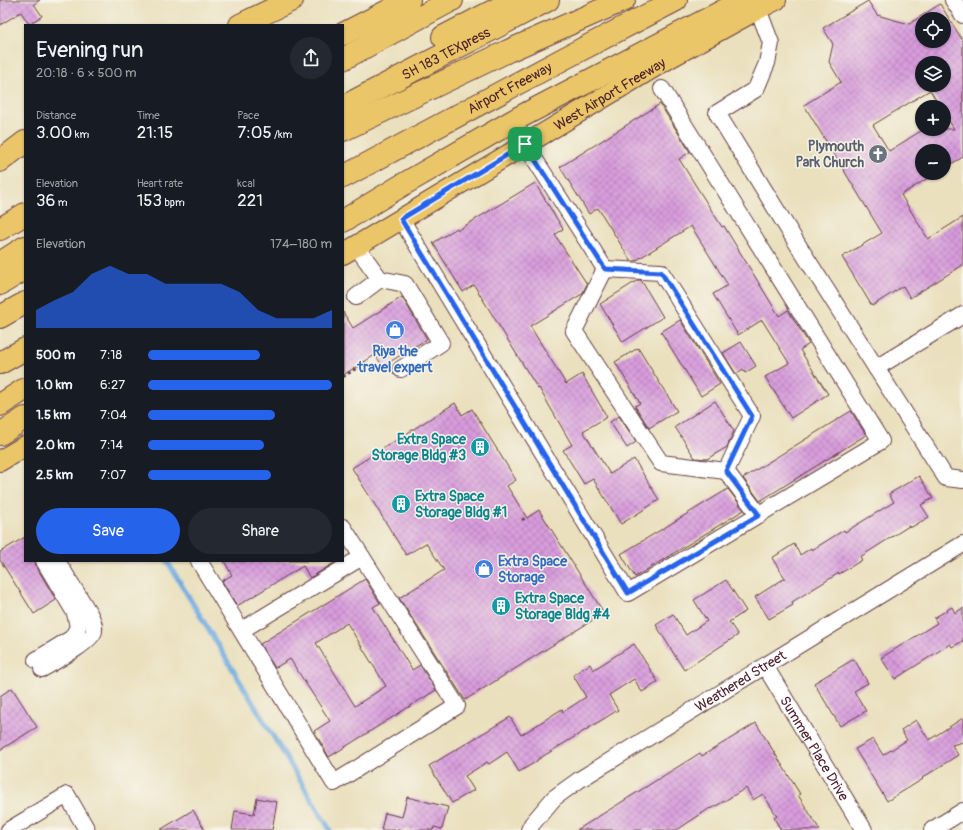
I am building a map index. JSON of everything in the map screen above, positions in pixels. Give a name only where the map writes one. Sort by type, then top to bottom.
[{"type":"highway","points":[[242,24],[292,0]]},
{"type":"highway","points":[[344,33],[410,0]]},
{"type":"highway","points":[[344,58],[452,0]]},
{"type":"highway","name":"SH 183 TEXpress","points":[[344,89],[514,0]]},
{"type":"highway","name":"SH 183 TEXpress","points":[[344,106],[548,0]]},
{"type":"highway","points":[[344,130],[508,51],[624,0]]},
{"type":"highway","name":"Airport Freeway","points":[[344,176],[676,0]]},
{"type":"highway","points":[[344,220],[520,117],[751,5]]},
{"type":"highway","points":[[0,161],[24,141]]},
{"type":"highway","points":[[344,192],[370,176],[400,147]]},
{"type":"highway","points":[[0,229],[24,215]]},
{"type":"highway","points":[[0,263],[24,248]]},
{"type":"highway","points":[[0,284],[24,270]]},
{"type":"highway","points":[[0,300],[24,286]]},
{"type":"highway","points":[[0,317],[24,304]]},
{"type":"highway","points":[[0,364],[24,350]]},
{"type":"highway","points":[[0,405],[24,391]]},
{"type":"highway","points":[[0,434],[24,419]]},
{"type":"main road","points":[[232,24],[275,0]]},
{"type":"main road","name":"West Airport Freeway","points":[[349,250],[671,57],[751,5],[776,0]]},
{"type":"main road","points":[[0,154],[24,141]]},
{"type":"main road","points":[[0,461],[24,447]]},
{"type":"street","points":[[953,0],[963,15]]},
{"type":"street","points":[[751,5],[772,43],[767,64],[756,89],[717,113],[798,245],[946,478],[963,480]]},
{"type":"street","points":[[401,219],[628,593],[881,440],[662,89]]},
{"type":"street","points":[[525,144],[605,269]]},
{"type":"street","points":[[349,250],[380,279],[405,284],[441,343],[401,369]]},
{"type":"street","points":[[605,269],[661,272],[752,416],[726,471]]},
{"type":"street","points":[[605,269],[574,331],[661,463],[726,471],[759,515]]},
{"type":"street","points":[[356,298],[380,279]]},
{"type":"street","points":[[876,368],[963,315]]},
{"type":"street","points":[[200,562],[334,783],[457,706],[344,529]]},
{"type":"street","name":"Weathered Street","points":[[529,830],[532,824],[554,798],[579,780],[963,545]]},
{"type":"street","points":[[242,630],[362,557]]},
{"type":"street","points":[[45,562],[76,613],[78,627],[72,638],[39,664],[88,640],[94,632],[94,622],[58,562]]},
{"type":"street","name":"Summer Place Drive","points":[[765,666],[864,830]]},
{"type":"street","points":[[9,830],[67,795],[87,830]]},
{"type":"street","points":[[932,830],[963,811]]},
{"type":"path","points":[[344,376],[368,362]]},
{"type":"path","points":[[522,520],[526,518]]},
{"type":"building","points":[[0,0],[40,0],[34,4],[42,16],[29,24],[21,12],[0,25]]},
{"type":"building","name":"Plymouth Park Church","points":[[868,1],[877,15],[909,24],[915,20],[915,48],[951,48],[951,22],[963,41],[963,157],[951,164],[951,144],[915,144],[915,180],[925,180],[901,195],[928,239],[963,217],[963,265],[910,298],[903,286],[872,306],[842,257],[882,233],[804,105],[841,82],[829,62],[833,44],[823,28]]},
{"type":"building","name":"Plymouth Park Church","points":[[940,4],[945,12],[928,12]]},
{"type":"building","points":[[660,104],[690,152],[679,159],[722,227],[724,226],[779,316],[788,310],[809,344],[800,350],[828,394],[791,418],[765,377],[789,363],[762,320],[738,335],[713,294],[728,285],[691,226],[635,261],[631,261],[598,208],[589,214],[560,167]]},
{"type":"building","points":[[535,183],[563,229],[555,235],[587,284],[582,294],[530,326],[566,384],[582,374],[607,417],[583,431],[610,474],[634,459],[659,500],[621,524],[593,479],[584,484],[563,450],[572,445],[539,388],[538,389],[474,285],[463,292],[433,243],[457,228],[458,230]]},
{"type":"building","points":[[638,280],[641,280],[663,317],[623,342],[600,304]]},
{"type":"building","name":"Riya the travel expert","points":[[402,297],[427,339],[383,366],[375,355],[344,374],[344,314],[353,328]]},
{"type":"building","points":[[680,320],[720,384],[701,396],[661,332]]},
{"type":"building","points":[[741,342],[756,366],[745,373],[743,369],[736,374],[723,353]]},
{"type":"building","points":[[638,348],[677,411],[649,428],[635,406],[640,403],[615,362]]},
{"type":"building","points":[[715,401],[734,431],[727,447],[707,459],[695,458],[675,427]]},
{"type":"building","name":"Extra Space Storage","points":[[455,403],[462,415],[472,409],[516,480],[507,486],[527,518],[539,510],[604,613],[465,700],[399,598],[444,570],[426,543],[406,555],[352,468]]},
{"type":"building","points":[[851,411],[866,435],[760,501],[743,478]]},
{"type":"building","points":[[619,416],[636,442],[627,448],[610,422]]},
{"type":"building","points":[[919,476],[933,498],[921,505],[929,517],[910,528],[909,526],[860,557],[862,560],[792,602],[793,605],[769,619],[755,597],[785,578],[772,558],[794,544],[800,555],[811,548],[812,550],[844,530],[845,532],[894,502],[889,494]]},
{"type":"building","points":[[728,489],[744,510],[635,577],[621,554]]},
{"type":"building","points":[[24,538],[24,562],[35,562],[36,566],[56,600],[34,614],[0,560],[0,552]]},
{"type":"building","points":[[225,562],[335,562],[310,578],[303,566],[237,606],[222,581],[232,575]]},
{"type":"building","points":[[365,579],[380,603],[373,607],[412,670],[420,665],[436,690],[329,757],[314,731],[330,721],[290,659],[275,668],[260,644]],"holes":[[[347,623],[386,686],[355,706],[316,643]]]},
{"type":"building","points":[[726,580],[746,611],[729,622],[738,635],[684,670],[656,625],[673,614],[686,635],[707,621],[694,600]]},
{"type":"building","points":[[952,607],[955,613],[963,608],[963,641],[952,647],[950,644],[895,679],[881,658],[937,623],[934,618]]},
{"type":"building","points":[[634,644],[658,682],[642,692],[634,679],[609,695],[618,710],[519,772],[507,752],[489,764],[487,762],[465,776],[474,790],[452,803],[429,766],[510,717],[521,735],[562,709],[563,712],[586,697],[573,675],[590,664],[593,670]]},
{"type":"building","points":[[854,659],[868,683],[854,691],[866,711],[840,726],[814,683]]},
{"type":"building","points":[[12,688],[37,727],[0,750],[0,696]]},
{"type":"building","points":[[963,718],[963,742],[952,745],[958,755],[887,801],[855,749],[873,739],[883,755],[907,740],[901,730],[916,720],[929,740]]},
{"type":"building","points":[[756,723],[800,794],[798,795],[820,830],[781,830],[774,818],[777,816],[763,794],[753,800],[746,788],[711,809],[710,808],[677,830],[577,830],[700,753],[702,756]]},
{"type":"building","points":[[407,797],[448,807],[442,829],[434,827],[433,830],[381,830],[385,813],[402,817]]},
{"type":"building","points":[[257,798],[277,802],[272,830],[232,830],[235,811],[254,814]]},
{"type":"building","points":[[193,810],[205,830],[160,830]]},
{"type":"waterway","points":[[168,562],[330,830]]},
{"type":"place","name":"Plymouth Park Church","points":[[878,154]]},
{"type":"place","name":"Riya the travel expert","points":[[395,330]]},
{"type":"place","name":"Extra Space Storage Bldg #3","points":[[480,447]]},
{"type":"place","name":"Extra Space Storage Bldg #1","points":[[401,504]]},
{"type":"place","name":"Extra Space Storage","points":[[484,569]]},
{"type":"place","name":"Extra Space Storage Bldg #4","points":[[501,606]]},
{"type":"route","points":[[525,144],[605,269],[661,272],[752,416],[726,471],[759,515],[628,593],[401,219],[525,144]]}]
